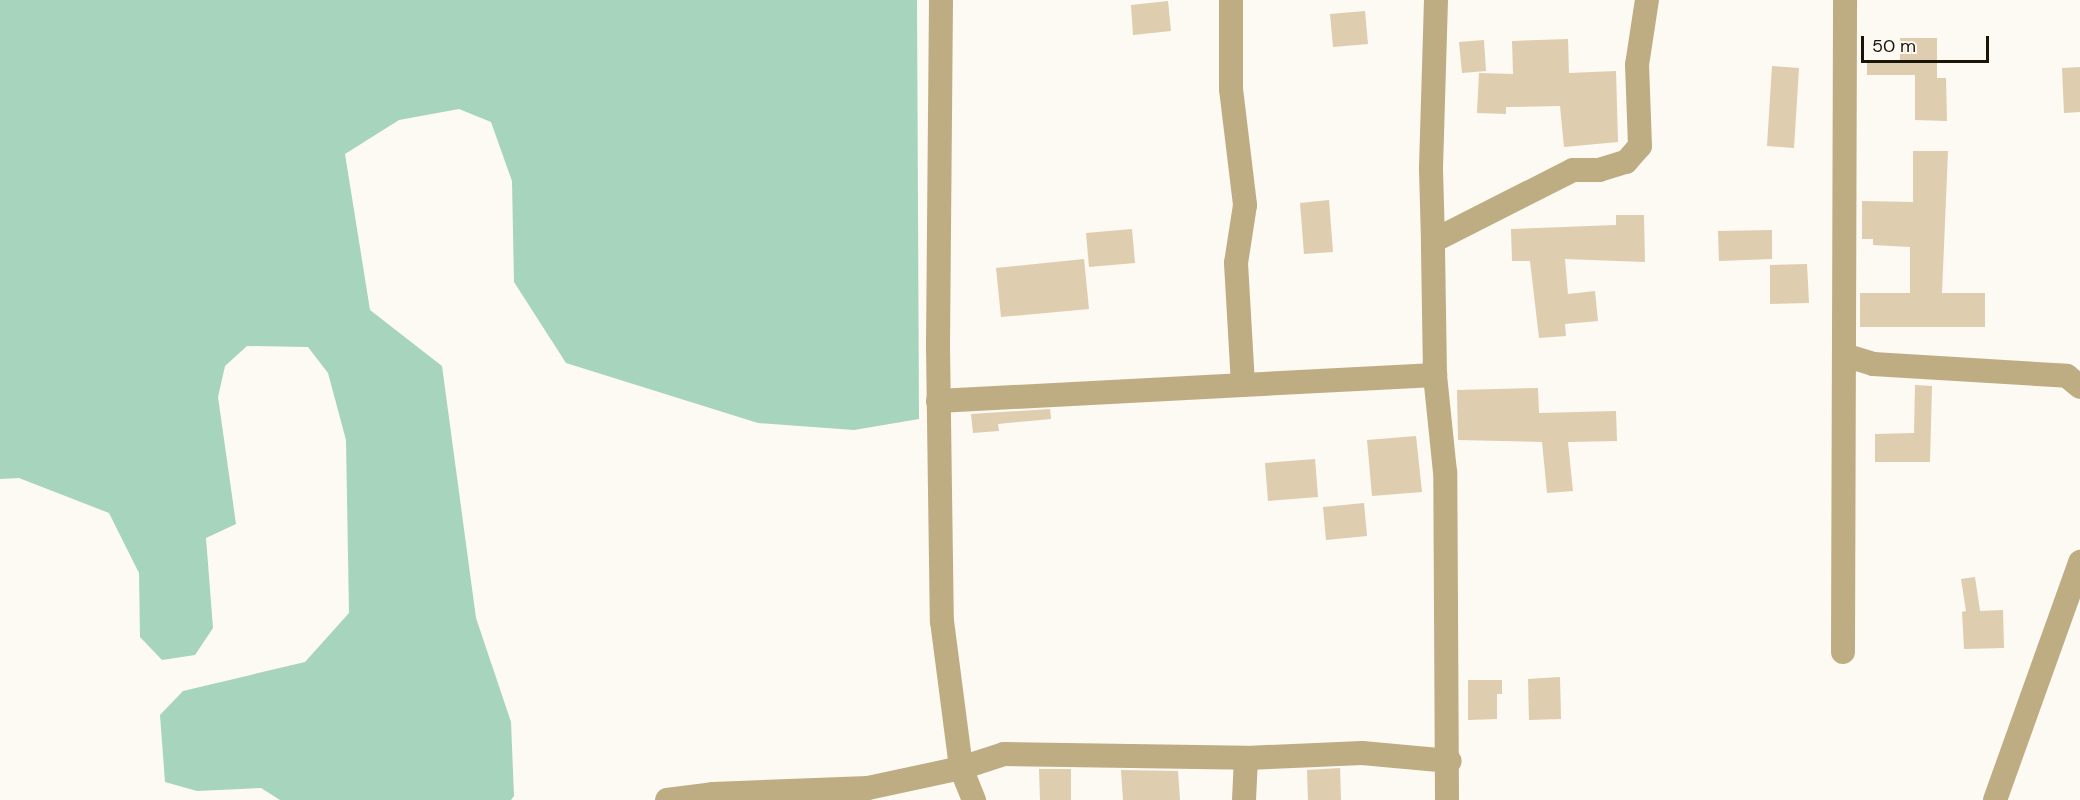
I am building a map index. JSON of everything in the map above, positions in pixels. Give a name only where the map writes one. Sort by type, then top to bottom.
[{"type":"street","points":[[941,0],[939,401],[942,621],[961,768],[974,800]]},
{"type":"street","points":[[1231,0],[1232,89],[1245,205],[1236,263],[1243,385]]},
{"type":"street","points":[[1436,0],[1431,168],[1435,375],[1445,472],[1450,760],[1447,800]]},
{"type":"street","points":[[1433,241],[1573,170],[1599,170],[1626,162],[1640,146],[1636,65],[1647,0]]},
{"type":"street","points":[[1843,652],[1845,0]]},
{"type":"street","points":[[1844,355],[1873,364],[2067,376],[2080,387]]},
{"type":"street","points":[[939,401],[1435,375]]},
{"type":"street","points":[[1995,800],[2080,562]]},
{"type":"street","points":[[667,800],[713,794],[868,788],[961,768],[1004,754],[1246,758],[1362,753],[1450,760]]},
{"type":"street","points":[[1244,800],[1246,758]]},
{"type":"green space","points":[[0,0],[917,0],[919,419],[854,430],[758,423],[566,363],[514,282],[512,181],[491,122],[459,109],[399,120],[345,154],[370,310],[442,366],[476,618],[511,722],[514,796],[511,800],[280,800],[261,788],[197,791],[165,782],[160,715],[183,691],[305,662],[349,613],[346,440],[328,373],[308,347],[247,346],[225,366],[218,397],[236,524],[206,538],[213,628],[195,655],[162,660],[140,637],[139,573],[109,513],[19,478],[0,479]]},
{"type":"building","points":[[1168,1],[1171,31],[1133,35],[1131,5]]},
{"type":"building","points":[[1365,11],[1368,44],[1333,47],[1330,14]]},
{"type":"building","points":[[1900,38],[1937,38],[1937,78],[1946,78],[1947,121],[1915,120],[1915,75],[1867,75],[1867,62],[1900,62]]},
{"type":"building","points":[[1568,39],[1569,73],[1616,71],[1618,142],[1564,147],[1560,106],[1506,107],[1506,114],[1477,113],[1479,73],[1513,74],[1512,41]]},
{"type":"building","points":[[1484,40],[1486,71],[1462,73],[1459,42]]},
{"type":"building","points":[[1772,66],[1799,68],[1794,148],[1767,146]]},
{"type":"building","points":[[2080,67],[2080,112],[2064,113],[2062,68]]},
{"type":"building","points":[[1913,151],[1948,151],[1942,293],[1985,293],[1985,327],[1860,327],[1860,293],[1910,293],[1910,247],[1873,245],[1873,239],[1862,239],[1862,201],[1913,202]]},
{"type":"building","points":[[1329,200],[1333,252],[1304,254],[1300,203]]},
{"type":"building","points":[[1616,215],[1644,215],[1645,262],[1565,259],[1568,294],[1595,291],[1598,321],[1565,324],[1566,336],[1539,338],[1530,261],[1512,261],[1511,229],[1616,225]]},
{"type":"building","points":[[1132,229],[1135,263],[1089,267],[1086,233]]},
{"type":"building","points":[[1772,230],[1772,259],[1719,261],[1718,231]]},
{"type":"building","points":[[1084,259],[1089,309],[1001,317],[996,268]]},
{"type":"building","points":[[1807,264],[1809,303],[1770,304],[1770,265]]},
{"type":"building","points":[[1915,385],[1932,386],[1930,462],[1875,462],[1875,434],[1914,433]]},
{"type":"building","points":[[1538,388],[1539,413],[1616,411],[1617,441],[1568,442],[1573,491],[1547,493],[1542,442],[1458,440],[1457,390]]},
{"type":"building","points":[[1050,409],[1051,419],[998,424],[999,431],[973,433],[971,414]]},
{"type":"building","points":[[1416,436],[1422,492],[1372,496],[1367,440]]},
{"type":"building","points":[[1315,459],[1318,497],[1268,501],[1265,463]]},
{"type":"building","points":[[1364,503],[1367,536],[1326,540],[1323,507]]},
{"type":"building","points":[[1975,577],[1980,611],[2003,610],[2004,648],[1964,649],[1962,612],[1966,611],[1961,579]]},
{"type":"building","points":[[1560,677],[1561,719],[1529,720],[1528,679]]},
{"type":"building","points":[[1468,680],[1502,680],[1502,694],[1497,694],[1497,719],[1468,720]]},
{"type":"building","points":[[1340,768],[1341,800],[1308,800],[1307,770]]},
{"type":"building","points":[[1039,769],[1071,769],[1071,800],[1040,800]]},
{"type":"building","points":[[1121,770],[1178,771],[1180,800],[1123,800]]}]
